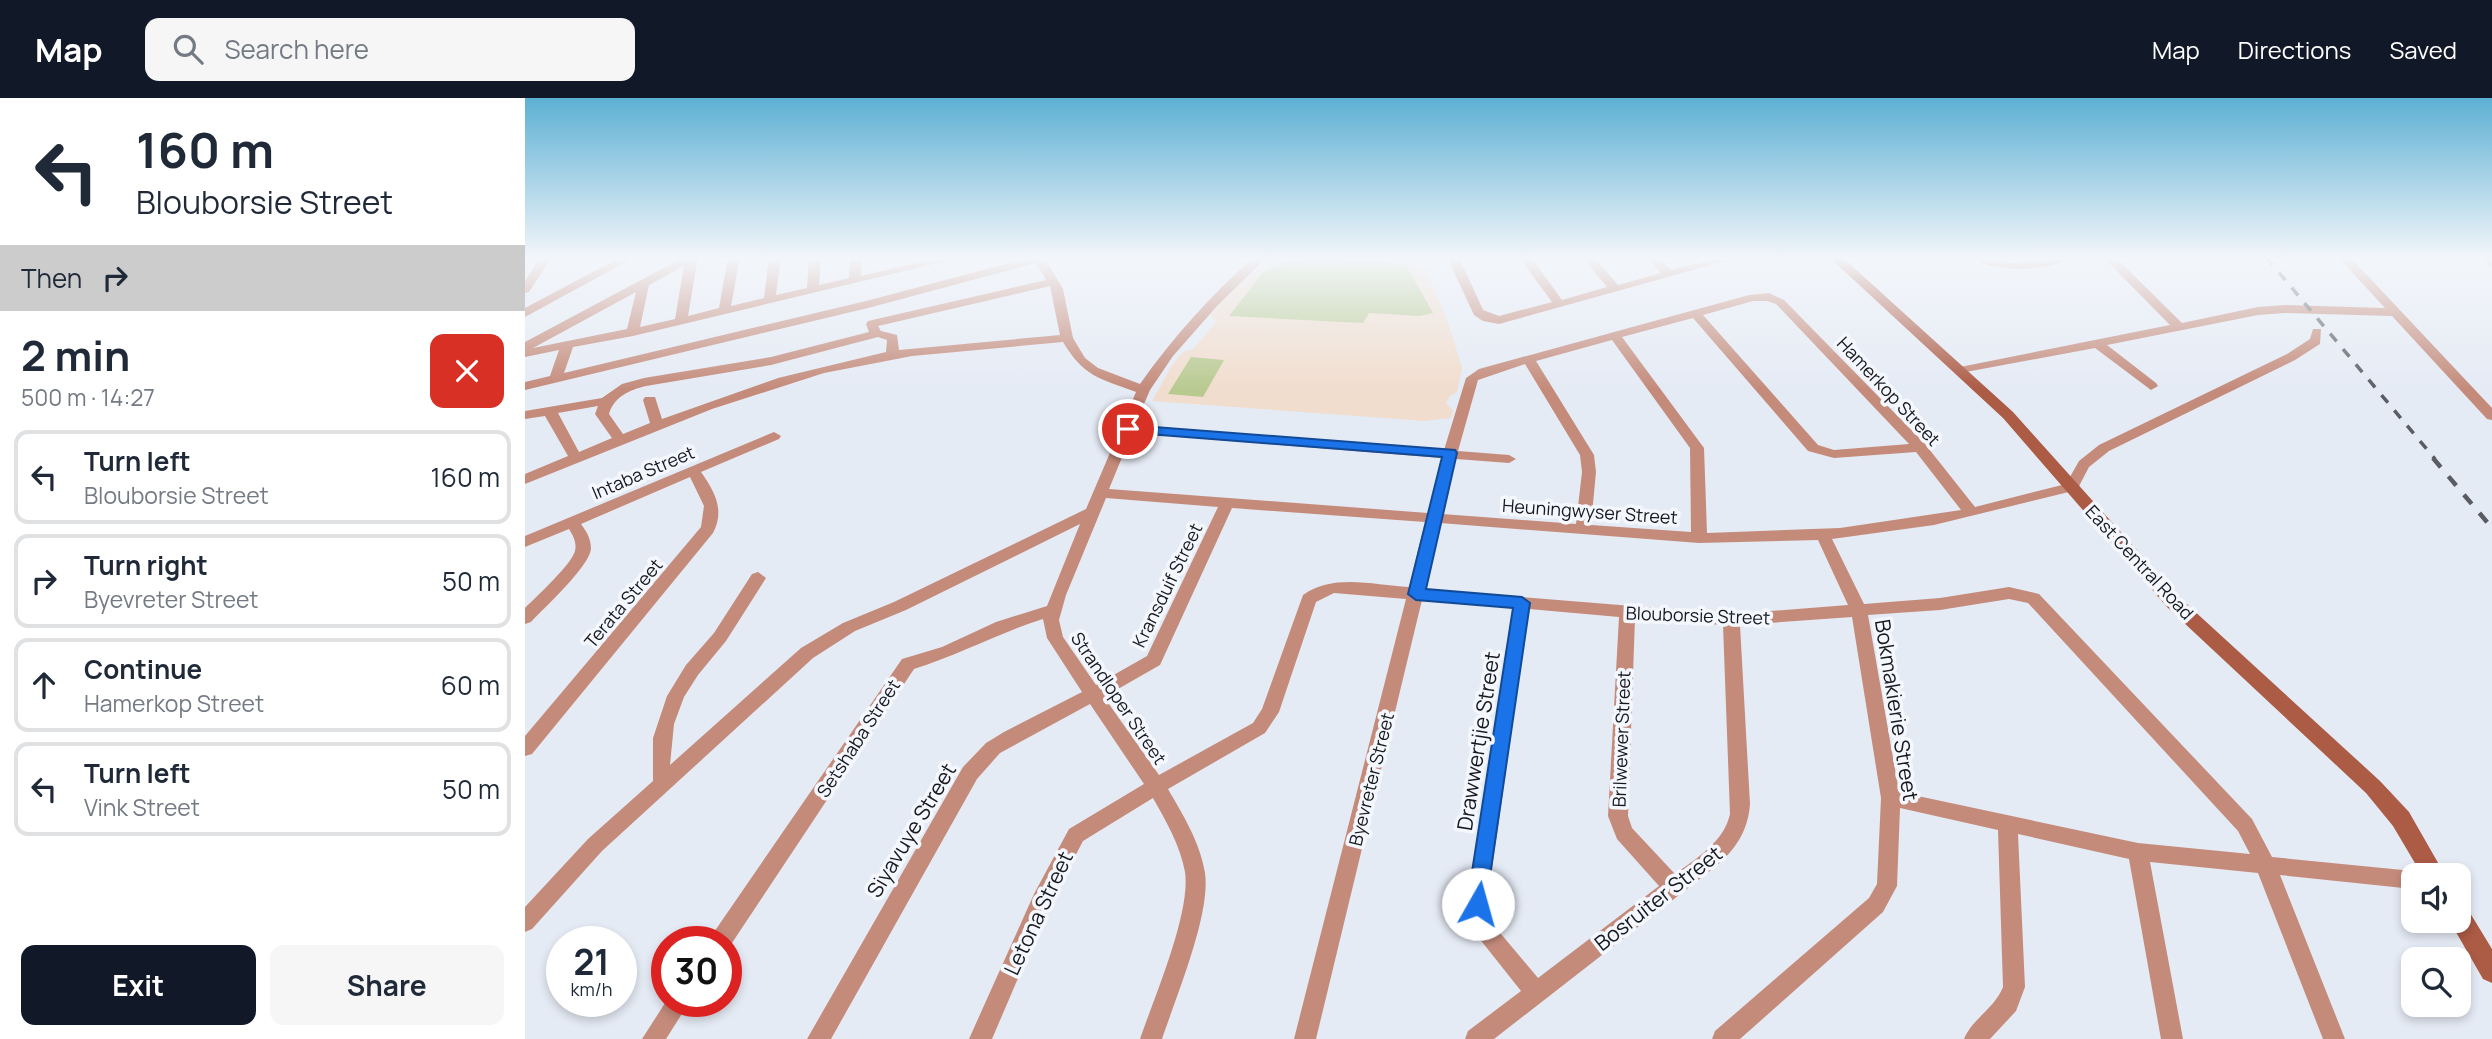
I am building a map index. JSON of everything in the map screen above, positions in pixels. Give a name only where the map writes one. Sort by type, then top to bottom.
[{"type":"street","points":[[525,313],[547,301]]},
{"type":"street","points":[[525,347],[610,301]]},
{"type":"street","points":[[633,332],[640,301]]},
{"type":"street","points":[[681,320],[684,301]]},
{"type":"street","points":[[725,309],[726,301]]},
{"type":"street","points":[[525,353],[633,332],[761,301]]},
{"type":"street","points":[[525,386],[879,301]]},
{"type":"street","points":[[525,415],[606,401],[635,384],[771,361],[875,329],[981,301]]},
{"type":"street","points":[[1059,301],[1067,338],[1080,360],[1093,372],[1143,390]]},
{"type":"street","points":[[1053,610],[1143,390],[1161,363],[1216,301]]},
{"type":"street","points":[[1473,301],[1483,317],[1493,320],[1571,301]]},
{"type":"street","name":"Hamerkop Street","points":[[1436,519],[1470,380],[1484,372],[1740,301]]},
{"type":"street","name":"Hamerkop Street","points":[[1778,301],[1920,447],[1971,512]]},
{"type":"street","name":"East Central Road","points":[[1883,301],[2025,432],[2173,602],[2373,787],[2401,819],[2427,863]]},
{"type":"street","points":[[2153,301],[2178,326]]},
{"type":"street","points":[[2384,301],[2492,416]]},
{"type":"street","points":[[868,304],[875,329],[893,338],[892,355]]},
{"type":"street","points":[[586,342],[595,309]]},
{"type":"street","points":[[1960,371],[2271,309],[2394,312]]},
{"type":"street","points":[[1696,314],[1813,449],[1833,454],[1920,447]]},
{"type":"street","points":[[2072,487],[2077,472],[2086,459],[2291,357],[2316,341],[2318,332]]},
{"type":"street","points":[[1615,336],[1697,448],[1699,538]]},
{"type":"street","points":[[526,475],[796,377],[892,355],[981,344],[1067,338]]},
{"type":"street","points":[[2098,344],[2151,386]]},
{"type":"street","points":[[556,378],[567,346]]},
{"type":"street","points":[[1529,360],[1587,455],[1589,472],[1583,530]]},
{"type":"street","points":[[650,400],[658,427]]},
{"type":"street","points":[[606,401],[602,414],[621,441]]},
{"type":"street","points":[[549,410],[576,458]]},
{"type":"street","points":[[1128,429],[1509,458]]},
{"type":"street","name":"Intaba Street","points":[[525,542],[774,436]]},
{"type":"street","name":"Terata Street","points":[[525,749],[708,529],[713,516],[713,505],[694,471]]},
{"type":"street","name":"Heuningwyser Street","points":[[1102,494],[1583,530],[1742,539],[1914,525],[2072,487]]},
{"type":"street","name":"Kransduif Street","points":[[1094,695],[1144,668],[1158,655],[1227,503]]},
{"type":"street","points":[[525,922],[571,870],[807,653],[837,633],[900,606],[1094,511]]},
{"type":"street","name":"Byevreter Street","points":[[1305,1039],[1436,519]]},
{"type":"street","points":[[525,618],[566,576],[583,552],[582,537],[572,522]]},
{"type":"street","name":"Bokmakierie Street","points":[[1723,1039],[1876,905],[1887,886],[1891,798],[1859,611],[1822,533]]},
{"type":"street","points":[[663,783],[659,759],[663,734],[675,695],[719,637],[732,613],[758,578]]},
{"type":"street","name":"Blouborsie Street","points":[[1157,788],[1259,728],[1270,712],[1304,608],[1315,594],[1334,587],[1731,620],[1940,604],[2009,593],[2033,598],[2245,825],[2265,864],[2334,1039]]},
{"type":"street","name":"Drawwertjie Street","points":[[1522,603],[1478,904],[1482,926],[1536,993]]},
{"type":"street","name":"Strandloper Street","points":[[1053,610],[1051,628],[1055,638],[1157,788],[1183,833],[1192,857],[1196,888],[1190,929],[1151,1039]]},
{"type":"street","name":"Setshaba Street","points":[[731,926],[908,664],[948,652],[1002,626],[1053,610]]},
{"type":"street","name":"Brilwewer Street","points":[[1627,612],[1618,816],[1624,833],[1673,887]]},
{"type":"street","name":"Bosruiter Street","points":[[1476,1039],[1729,843],[1738,825],[1731,620]]},
{"type":"street","name":"Siyavuye Street","points":[[818,1039],[970,773],[993,748],[1010,737],[1094,695]]},
{"type":"street","name":"Letona Street","points":[[980,1039],[1041,901],[1076,835],[1157,788]]},
{"type":"street","points":[[1891,798],[2138,852],[2401,879]]},
{"type":"street","points":[[1975,1039],[2008,1003],[2014,987],[2008,825]]},
{"type":"street","points":[[2138,852],[2172,1039]]},
{"type":"street","points":[[2469,933],[2492,971]]},
{"type":"street","points":[[653,1039],[668,1017]]},
{"type":"shaded area","points":[[1224,301],[1439,301],[1462,368],[1457,392],[1450,396],[1446,403],[1453,411],[1451,418],[1425,421],[1152,401],[1172,365],[1183,352],[1193,349],[1216,322],[1210,315]]},
{"type":"green space","points":[[1241,301],[1426,301],[1433,313],[1419,316],[1369,313],[1363,323],[1229,316]]},
{"type":"green space","points":[[1191,357],[1224,360],[1203,397],[1168,394]]},
{"type":"railway","points":[[2303,301],[2435,459]]},
{"type":"railway","points":[[2433,458],[2492,528]]},
{"type":"route","points":[[1128,429],[1450,453],[1416,594],[1522,603],[1478,904]]}]
